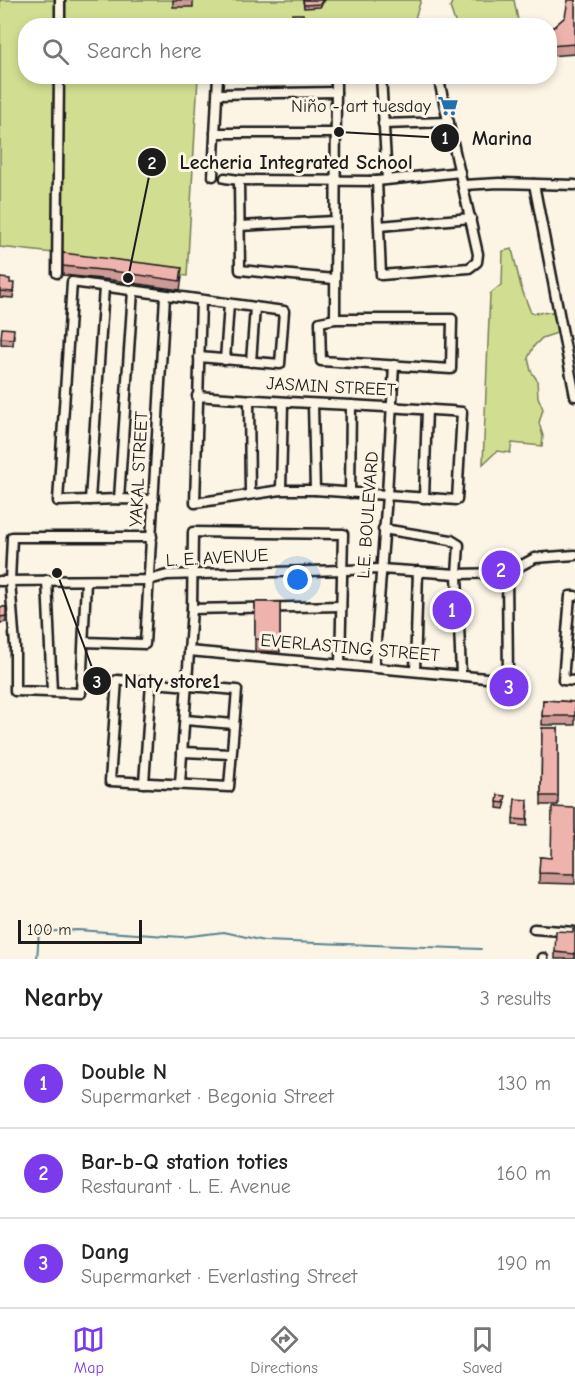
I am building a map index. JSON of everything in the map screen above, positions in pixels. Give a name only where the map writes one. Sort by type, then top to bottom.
[{"type":"street","points":[[60,0],[60,18]]},
{"type":"street","points":[[57,273],[59,84]]},
{"type":"street","points":[[213,176],[218,84]]},
{"type":"street","points":[[335,319],[336,84]]},
{"type":"street","points":[[382,84],[384,124],[380,226],[381,275],[470,268],[477,262],[478,254],[471,218],[440,84]]},
{"type":"street","points":[[218,94],[336,92]]},
{"type":"street","points":[[384,124],[449,122]]},
{"type":"street","points":[[215,134],[335,132]]},
{"type":"street","points":[[225,178],[239,180],[382,180],[460,172]]},
{"type":"street","points":[[239,180],[240,270],[334,279]]},
{"type":"street","points":[[464,185],[500,183],[575,185]]},
{"type":"street","points":[[534,184],[575,396]]},
{"type":"street","points":[[380,226],[471,218]]},
{"type":"street","points":[[239,226],[334,221]]},
{"type":"street","points":[[154,500],[58,501],[72,282],[284,311],[280,364],[199,357]]},
{"type":"street","points":[[90,500],[104,287]]},
{"type":"street","points":[[119,499],[133,291]]},
{"type":"street","name":"YAKAL STREET","points":[[84,642],[145,644],[165,296]]},
{"type":"street","points":[[201,301],[195,503],[281,490],[315,490],[424,498],[427,409]]},
{"type":"street","points":[[225,360],[229,304]]},
{"type":"street","points":[[251,362],[255,307]]},
{"type":"street","points":[[335,319],[452,319],[452,369],[321,361],[320,322],[335,319]]},
{"type":"street","name":"L.E. BOULEVARD","points":[[374,667],[394,365]]},
{"type":"street","name":"JASMIN STREET","points":[[197,396],[283,403],[392,406],[462,412],[457,500],[424,498]]},
{"type":"street","points":[[249,400],[250,494]]},
{"type":"street","points":[[281,490],[283,403]]},
{"type":"street","points":[[313,404],[315,490]]},
{"type":"street","points":[[350,492],[351,405]]},
{"type":"street","points":[[383,529],[451,540],[459,545],[457,574],[461,675]]},
{"type":"street","points":[[180,784],[192,609],[193,532],[343,534],[340,664]]},
{"type":"street","points":[[86,581],[81,693],[15,692],[15,646],[10,581],[12,537],[152,537]]},
{"type":"street","name":"L. E. AVENUE","points":[[0,581],[149,580],[167,574],[380,569],[457,574],[507,573],[535,558],[575,555]]},
{"type":"street","points":[[415,671],[418,572]]},
{"type":"street","name":"EVERLASTING STREET","points":[[189,651],[508,680],[507,573]]},
{"type":"street","points":[[47,580],[52,692]]},
{"type":"street","points":[[575,596],[570,596],[563,680],[575,681]]},
{"type":"street","points":[[192,609],[341,606]]},
{"type":"street","points":[[117,680],[151,683],[237,690],[229,787],[110,782],[117,680]]},
{"type":"street","points":[[144,783],[151,683]]},
{"type":"street","points":[[185,720],[234,724]]},
{"type":"street","points":[[182,752],[231,754]]},
{"type":"street","points":[[534,929],[575,932]]},
{"type":"green space","points":[[0,0],[57,0],[56,18],[18,18],[18,84],[55,84],[53,253],[0,247]]},
{"type":"green space","points":[[63,0],[421,0],[415,18],[63,18]]},
{"type":"green space","points":[[453,0],[514,0],[518,18],[454,18],[450,7]]},
{"type":"green space","points":[[62,84],[198,84],[187,276],[60,260]]},
{"type":"green space","points":[[512,249],[521,287],[531,313],[553,312],[556,316],[557,333],[542,338],[534,346],[528,358],[531,371],[537,380],[538,397],[543,409],[539,423],[543,436],[542,446],[512,443],[510,453],[497,451],[483,464],[490,294],[502,284],[503,251]]},
{"type":"building","points":[[303,0],[323,0],[320,4],[304,5]]},
{"type":"building","points":[[568,0],[575,0],[575,44],[557,45],[557,24],[565,17]]},
{"type":"building","points":[[292,14],[303,14],[303,18],[292,18]]},
{"type":"building","points":[[63,253],[182,268],[180,281],[63,266]]},
{"type":"building","points":[[0,278],[10,279],[10,283],[14,283],[13,292],[0,291]]},
{"type":"building","points":[[2,328],[14,329],[13,339],[1,338]]},
{"type":"building","points":[[255,602],[280,602],[280,640],[255,639]]},
{"type":"building","points":[[0,607],[6,607],[6,616],[0,617]]},
{"type":"building","points":[[543,700],[575,702],[575,716],[542,716]]},
{"type":"building","points":[[542,728],[558,728],[558,796],[541,796]]},
{"type":"building","points":[[498,795],[506,796],[504,803],[497,802]]},
{"type":"building","points":[[515,799],[528,800],[527,820],[513,819]]},
{"type":"building","points":[[552,807],[575,808],[575,874],[539,873],[540,857],[551,858]]},
{"type":"building","points":[[575,929],[575,954],[555,952],[556,931],[573,932]]},
{"type":"waterway","points":[[37,959],[39,932],[77,930],[182,937],[224,932],[264,941],[481,949]]},
{"type":"place","name":"Niño - art tuesday","points":[[448,106]]},
{"type":"place","name":"Marina","points":[[339,132]]},
{"type":"place","name":"Lecheria Integrated School","points":[[128,278]]},
{"type":"place","name":"Bar-b-Q station toties","points":[[501,570]]},
{"type":"place","name":"Naty store1","points":[[57,573]]},
{"type":"place","name":"Double N","points":[[452,610]]},
{"type":"place","name":"Dang","points":[[509,687]]}]
